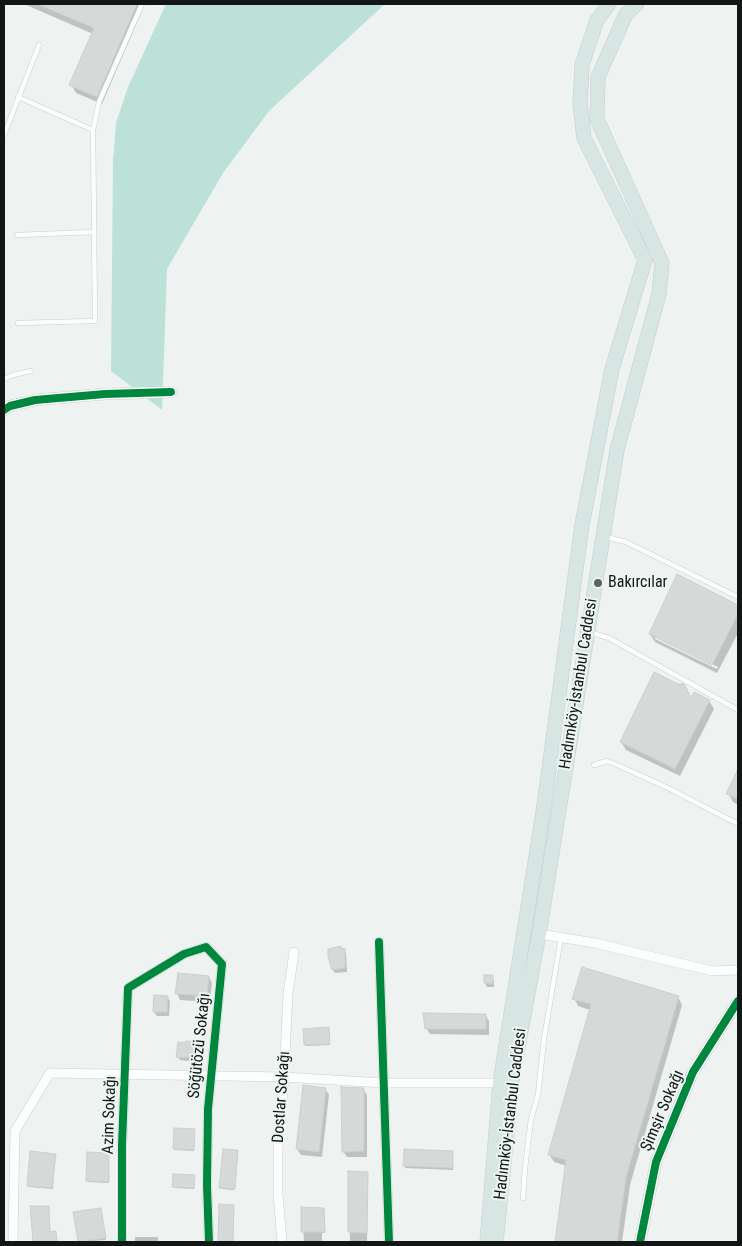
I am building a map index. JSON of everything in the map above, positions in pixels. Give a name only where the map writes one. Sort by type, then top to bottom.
[{"type":"main road","name":"Hadımköy-İstanbul Caddesi","points":[[487,1242],[500,1083],[544,806],[582,524],[612,369],[645,260],[584,138],[580,104],[582,65],[597,20],[609,4]]},
{"type":"main road","name":"Hadımköy-İstanbul Caddesi","points":[[496,1242],[513,1075],[539,934],[617,450],[659,294],[662,263],[597,118],[598,77],[626,14],[636,4]]},
{"type":"street","points":[[4,410],[10,406],[35,400],[105,394],[171,392]]},
{"type":"street","points":[[539,934],[595,943],[712,971],[738,970]]},
{"type":"street","points":[[380,942],[383,1083],[390,1242]]},
{"type":"street","name":"Söğütözü Sokağı","points":[[128,988],[184,954],[206,947],[222,964],[208,1109],[207,1185],[209,1242]]},
{"type":"street","name":"Dostlar Sokağı","points":[[282,1242],[278,1194],[278,1147],[288,994],[294,952]]},
{"type":"street","name":"Azim Sokağı","points":[[122,1242],[128,988]]},
{"type":"street","name":"Şimşir Sokağı","points":[[640,1242],[656,1162],[693,1072],[738,1000]]},
{"type":"street","points":[[13,1242],[15,1131],[50,1073],[284,1077],[383,1083],[500,1083]]},
{"type":"lane","points":[[18,323],[94,321],[93,130],[99,102],[142,4]]},
{"type":"lane","points":[[4,135],[39,45]]},
{"type":"lane","points":[[18,98],[93,130]]},
{"type":"lane","points":[[17,235],[94,232]]},
{"type":"lane","points":[[4,379],[31,371]]},
{"type":"lane","points":[[603,537],[626,542],[738,597]]},
{"type":"lane","points":[[587,632],[609,638],[738,710]]},
{"type":"lane","points":[[594,765],[607,761],[615,764],[668,788],[738,824]]},
{"type":"lane","points":[[523,1198],[531,1119],[538,1095],[544,1039],[561,937]]},
{"type":"green space","points":[[166,4],[385,4],[269,111],[223,173],[167,269],[162,410],[111,371],[113,161],[116,123],[128,87]]},
{"type":"building","points":[[37,4],[137,4],[97,97],[69,85],[94,28]]},
{"type":"building","points":[[677,574],[738,605],[738,614],[712,665],[649,634]]},
{"type":"building","points":[[654,672],[678,684],[684,684],[691,697],[694,692],[710,700],[675,769],[620,742]]},
{"type":"building","points":[[738,769],[738,799],[726,794]]},
{"type":"building","points":[[341,946],[341,949],[345,948],[345,968],[332,970],[328,949]]},
{"type":"building","points":[[582,967],[679,996],[626,1177],[617,1242],[555,1242],[566,1160],[548,1155],[591,1004],[572,999]]},
{"type":"building","points":[[178,973],[209,976],[207,996],[175,994]]},
{"type":"building","points":[[484,975],[493,975],[493,984],[484,983]]},
{"type":"building","points":[[154,995],[168,996],[167,1012],[153,1012]]},
{"type":"building","points":[[423,1013],[486,1014],[486,1029],[425,1029]]},
{"type":"building","points":[[329,1027],[330,1044],[304,1045],[303,1029]]},
{"type":"building","points":[[186,1041],[200,1043],[200,1054],[184,1058],[176,1057],[178,1042],[186,1043]]},
{"type":"building","points":[[303,1085],[326,1088],[319,1152],[296,1149]]},
{"type":"building","points":[[341,1087],[364,1088],[364,1151],[342,1152]]},
{"type":"building","points":[[174,1128],[195,1129],[194,1150],[173,1149]]},
{"type":"building","points":[[223,1149],[238,1150],[235,1189],[219,1188]]},
{"type":"building","points":[[404,1149],[453,1151],[453,1168],[403,1166]]},
{"type":"building","points":[[30,1151],[56,1154],[52,1188],[27,1186]]},
{"type":"building","points":[[87,1152],[109,1153],[109,1182],[86,1181]]},
{"type":"building","points":[[348,1171],[368,1172],[367,1233],[348,1232]]},
{"type":"building","points":[[173,1174],[195,1175],[194,1188],[172,1187]]},
{"type":"building","points":[[219,1204],[234,1205],[233,1242],[218,1242]]},
{"type":"building","points":[[30,1206],[49,1206],[50,1232],[56,1231],[57,1242],[33,1242]]},
{"type":"building","points":[[301,1207],[324,1208],[325,1232],[301,1232]]},
{"type":"building","points":[[101,1208],[106,1238],[78,1242],[73,1212]]},
{"type":"cycle path","points":[[4,410],[10,406],[35,400],[105,394],[171,392]]},
{"type":"cycle path","points":[[379,942],[389,1242]]},
{"type":"cycle path","points":[[122,1242],[122,1145],[128,988],[184,954],[206,947],[222,964],[208,1109],[207,1185],[209,1242]]},
{"type":"cycle path","points":[[640,1242],[656,1162],[693,1072],[738,1001]]},
{"type":"place","name":"Bakırcılar","points":[[598,583]]}]
